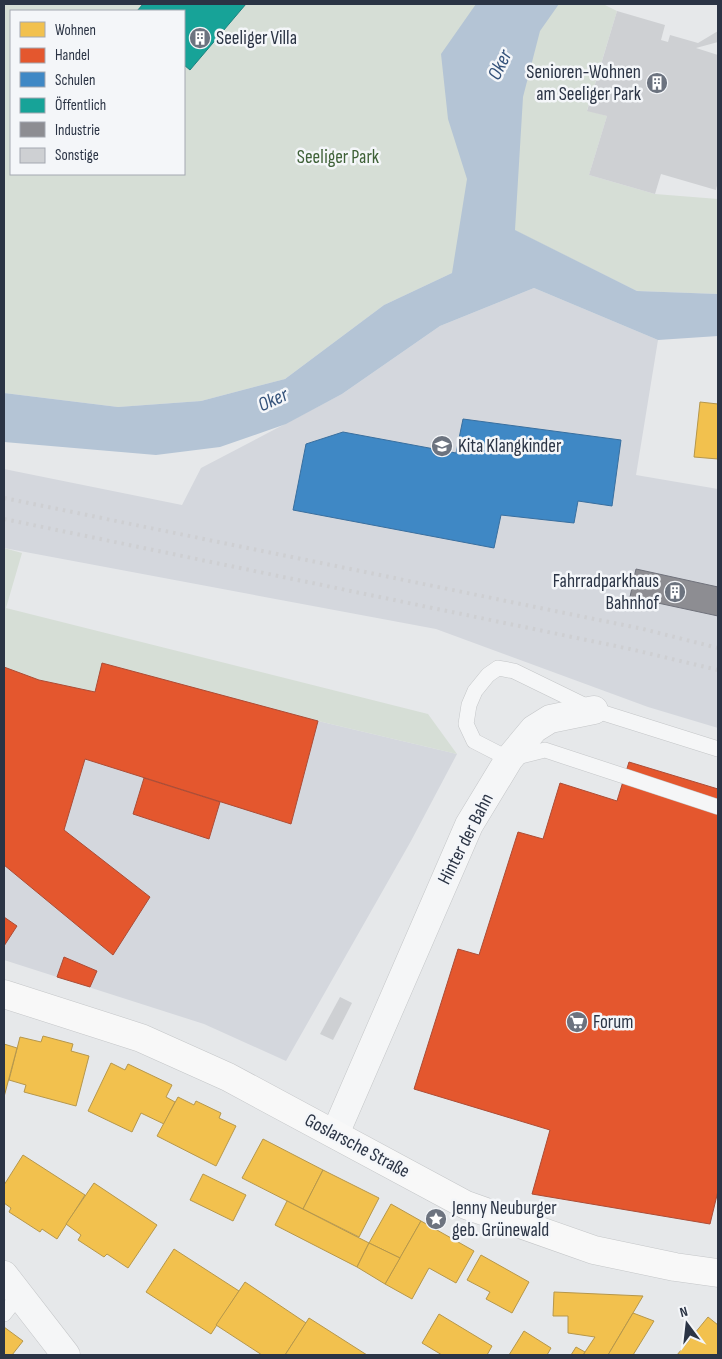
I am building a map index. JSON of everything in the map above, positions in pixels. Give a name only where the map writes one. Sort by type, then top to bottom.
[{"type":"main road","name":"Goslarsche Straße","points":[[4,994],[141,1038],[228,1077],[466,1204],[594,1250],[675,1267],[718,1273]]},
{"type":"street","name":"Hinter der Bahn","points":[[335,1134],[469,825],[509,759],[534,729],[550,719],[594,710]]},
{"type":"street","points":[[9,1295],[66,1355]]},
{"type":"lane","points":[[594,710],[514,670],[498,668],[488,675],[475,691],[468,705],[466,724],[474,741],[509,759],[545,750],[718,807]]},
{"type":"lane","name":"Hinter der Bahn","points":[[594,710],[718,749]]},
{"type":"shaded area","points":[[534,288],[658,340],[636,475],[718,489],[718,728],[648,707],[436,629],[4,548],[4,469],[182,505],[201,468],[342,394],[440,326]]},
{"type":"shaded area","points":[[102,663],[318,721],[457,754],[411,841],[286,1061],[204,1024],[4,960],[4,667],[39,680],[95,692]]},
{"type":"green space","name":"Seeliger Park","points":[[4,4],[603,4],[617,11],[587,110],[607,116],[589,175],[655,194],[718,199],[718,294],[637,291],[514,230],[452,273],[384,305],[285,379],[201,401],[118,407],[4,393]]},
{"type":"green space","points":[[4,548],[22,553],[6,608],[428,714],[457,754],[318,721],[102,663],[95,692],[39,680],[4,667]]},
{"type":"water","name":"Oker","points":[[476,4],[559,4],[540,31],[523,97],[515,230],[637,291],[718,294],[718,336],[658,340],[534,288],[440,326],[342,394],[286,424],[220,447],[156,455],[4,442],[4,393],[118,407],[201,401],[285,379],[384,305],[452,273],[467,179],[448,119],[441,54]]},
{"type":"building: Wohnen","points":[[700,402],[718,404],[718,459],[694,457]]},
{"type":"building: Wohnen","points":[[43,1036],[73,1044],[71,1051],[89,1056],[76,1106],[24,1092],[26,1085],[9,1080],[20,1037],[41,1042]]},
{"type":"building: Wohnen","points":[[4,1044],[17,1048],[4,1097]]},
{"type":"building: Wohnen","points":[[111,1063],[125,1070],[128,1064],[172,1085],[166,1097],[175,1102],[164,1124],[141,1113],[132,1132],[88,1111]]},
{"type":"building: Wohnen","points":[[178,1097],[194,1105],[196,1101],[221,1113],[219,1118],[236,1126],[216,1166],[157,1136]]},
{"type":"building: Wohnen","points":[[263,1139],[323,1170],[303,1209],[242,1178]]},
{"type":"building: Wohnen","points":[[23,1155],[85,1195],[57,1239],[42,1229],[40,1232],[9,1212],[11,1208],[4,1203],[4,1185]]},
{"type":"building: Wohnen","points":[[323,1170],[379,1198],[359,1237],[303,1209]]},
{"type":"building: Wohnen","points":[[203,1174],[246,1195],[233,1221],[190,1200]]},
{"type":"building: Wohnen","points":[[94,1183],[157,1225],[128,1268],[107,1254],[104,1257],[78,1240],[81,1235],[66,1224]]},
{"type":"building: Wohnen","points":[[287,1201],[369,1243],[357,1267],[275,1225]]},
{"type":"building: Wohnen","points":[[391,1204],[421,1221],[400,1258],[369,1243]]},
{"type":"building: Wohnen","points":[[421,1221],[474,1251],[456,1283],[429,1268],[412,1299],[385,1284]]},
{"type":"building: Wohnen","points":[[369,1243],[400,1258],[385,1284],[357,1267]]},
{"type":"building: Wohnen","points":[[174,1249],[239,1291],[211,1334],[146,1292]]},
{"type":"building: Wohnen","points":[[481,1255],[529,1282],[512,1313],[486,1299],[490,1292],[467,1280]]},
{"type":"building: Wohnen","points":[[245,1282],[306,1323],[285,1355],[262,1355],[216,1325]]},
{"type":"building: Wohnen","points":[[554,1292],[643,1296],[608,1355],[583,1355],[595,1337],[568,1333],[568,1316],[553,1316]]},
{"type":"building: Wohnen","points":[[633,1313],[654,1321],[633,1355],[608,1355]]},
{"type":"building: Wohnen","points":[[439,1314],[492,1346],[487,1355],[442,1355],[422,1343]]},
{"type":"building: Wohnen","points":[[708,1317],[718,1325],[718,1355],[677,1355]]},
{"type":"building: Wohnen","points":[[309,1318],[367,1355],[285,1355]]},
{"type":"building: Wohnen","points":[[4,1327],[23,1341],[12,1355],[4,1355]]},
{"type":"building: Wohnen","points":[[524,1331],[551,1348],[547,1355],[509,1355]]},
{"type":"building: Wohnen","points":[[576,1347],[585,1352],[583,1355],[571,1355]]},
{"type":"building: Handel","points":[[102,663],[318,721],[291,824],[85,759],[64,830],[150,897],[113,955],[4,865],[4,667],[39,680],[95,692]]},
{"type":"building: Handel","name":"Forum","points":[[629,762],[718,789],[718,1191],[710,1224],[532,1194],[550,1130],[414,1089],[458,949],[479,955],[518,832],[543,839],[560,783],[617,801]]},
{"type":"building: Handel","points":[[144,778],[220,802],[209,839],[133,814]]},
{"type":"building: Handel","points":[[4,917],[17,926],[4,946]]},
{"type":"building: Handel","points":[[64,957],[97,971],[90,987],[57,977]]},
{"type":"building: Schulen","points":[[463,419],[621,440],[612,506],[578,501],[574,523],[501,515],[494,548],[293,510],[306,444],[343,432],[456,453]]},
{"type":"building: Öffentlich","name":"Seeliger Villa","points":[[143,4],[246,4],[190,70],[185,66],[185,10],[138,10]]},
{"type":"building: Industrie","name":"Fahrradparkhaus Bahnhof","points":[[636,569],[718,587],[718,616],[630,597]]},
{"type":"building: Sonstige","name":"Senioren-Wohnen am Seeliger Park","points":[[617,11],[665,25],[661,40],[668,42],[670,35],[698,43],[718,31],[718,42],[696,48],[718,55],[718,181],[716,190],[661,174],[655,194],[589,175],[607,116],[587,111]]},
{"type":"building: Sonstige","points":[[340,997],[352,1003],[333,1040],[320,1034]]},
{"type":"railway","points":[[4,498],[643,629],[718,648]]},
{"type":"railway","points":[[4,519],[630,649],[718,670]]},
{"type":"place","name":"Seeliger Villa","points":[[200,38]]},
{"type":"place","name":"Senioren-Wohnen am Seeliger Park","points":[[657,83]]},
{"type":"place","name":"Kita Klangkinder","points":[[442,446]]},
{"type":"place","name":"Fahrradparkhaus Bahnhof","points":[[675,592]]},
{"type":"place","name":"Forum","points":[[577,1022]]},
{"type":"place","name":"Jenny Neuburger geb. Grünewald","points":[[436,1219]]}]
